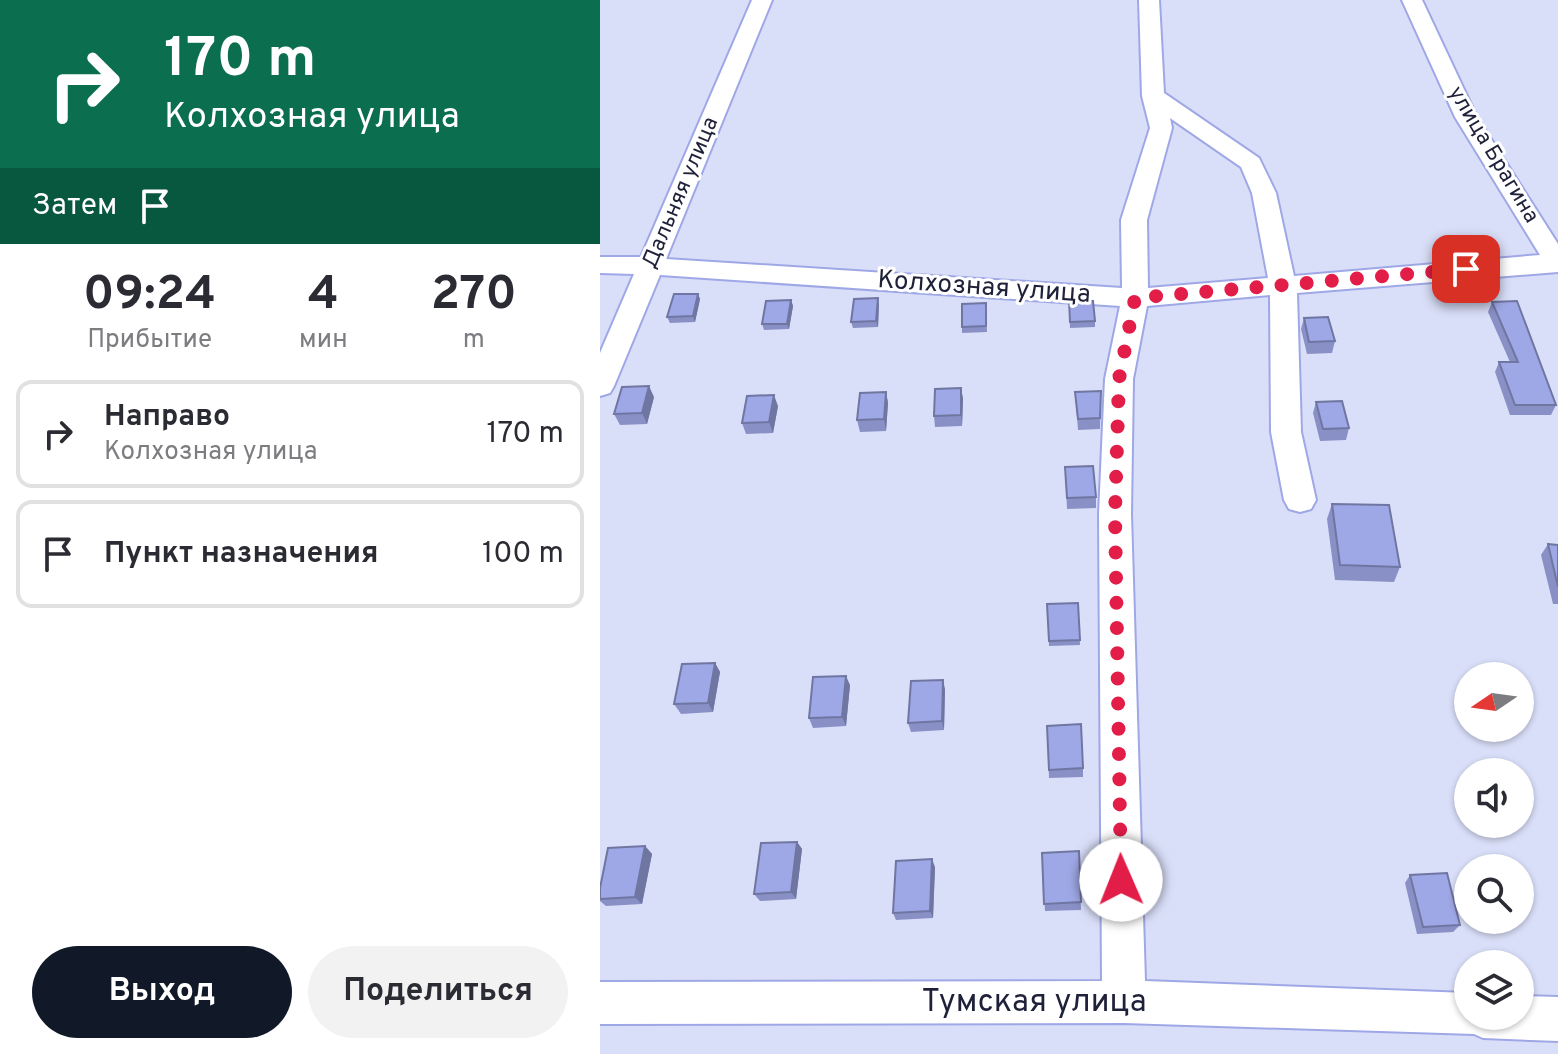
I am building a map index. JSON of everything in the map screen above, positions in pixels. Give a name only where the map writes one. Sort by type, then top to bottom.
[{"type":"street","name":"Дальняя улица","points":[[600,386],[762,0]]},
{"type":"street","points":[[1124,1002],[1115,514],[1119,379],[1135,298],[1134,220],[1161,128],[1153,96],[1149,0]]},
{"type":"street","name":"улица Брагина","points":[[1412,0],[1466,117],[1558,263]]},
{"type":"street","points":[[1153,96],[1251,163],[1264,193],[1283,285],[1286,432],[1300,500]]},
{"type":"street","name":"Колхозная улица","points":[[600,265],[1135,298],[1558,263]]},
{"type":"street","name":"Тумская улица","points":[[600,1003],[1124,1002],[1454,1014]]},
{"type":"street","points":[[1534,1018],[1558,1019]]},
{"type":"building","points":[[674,294],[698,294],[693,316],[667,317]]},
{"type":"building","points":[[878,298],[876,321],[851,322],[854,299]]},
{"type":"building","points":[[791,300],[787,324],[762,324],[766,301]]},
{"type":"building","points":[[1069,300],[1093,301],[1095,321],[1070,322]]},
{"type":"building","points":[[1517,301],[1556,405],[1515,405],[1499,362],[1518,362],[1492,302]]},
{"type":"building","points":[[986,303],[986,326],[962,327],[962,304]]},
{"type":"building","points":[[1328,317],[1335,341],[1309,342],[1304,318]]},
{"type":"building","points":[[649,386],[642,413],[614,414],[622,387]]},
{"type":"building","points":[[961,388],[961,415],[934,416],[935,389]]},
{"type":"building","points":[[1101,391],[1100,418],[1078,419],[1075,392]]},
{"type":"building","points":[[886,392],[884,419],[857,420],[860,393]]},
{"type":"building","points":[[774,395],[769,422],[742,423],[747,396]]},
{"type":"building","points":[[1342,401],[1349,428],[1323,429],[1316,402]]},
{"type":"building","points":[[1093,466],[1096,497],[1067,498],[1065,467]]},
{"type":"building","points":[[1332,504],[1389,505],[1400,567],[1340,565]]},
{"type":"building","points":[[1548,544],[1558,545],[1558,587]]},
{"type":"building","points":[[1078,603],[1080,640],[1049,641],[1047,604]]},
{"type":"building","points":[[715,663],[708,703],[674,704],[682,664]]},
{"type":"building","points":[[846,676],[842,717],[809,718],[813,677]]},
{"type":"building","points":[[943,680],[942,721],[908,723],[911,681]]},
{"type":"building","points":[[1081,724],[1083,768],[1049,770],[1047,726]]},
{"type":"building","points":[[797,842],[791,892],[754,894],[761,843]]},
{"type":"building","points":[[645,846],[635,897],[600,899],[608,848]]},
{"type":"building","points":[[1079,851],[1081,902],[1044,904],[1042,853]]},
{"type":"building","points":[[932,859],[930,911],[893,913],[896,861]]},
{"type":"building","points":[[1447,873],[1454,901],[1454,925],[1423,927],[1410,875]]},
{"type":"route","points":[[1121,880],[1115,514],[1119,379],[1135,298],[1466,269]]}]
